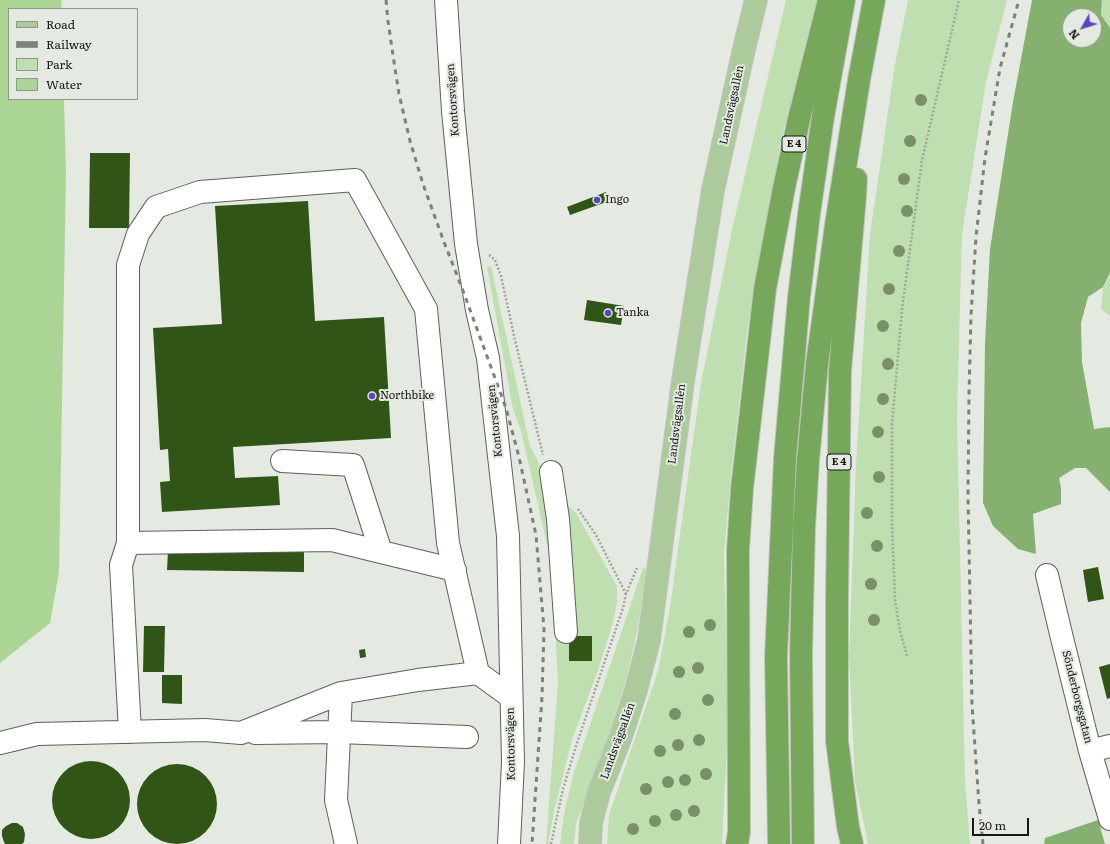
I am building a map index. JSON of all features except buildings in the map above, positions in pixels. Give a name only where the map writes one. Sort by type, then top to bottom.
[{"type":"highway","name":"E 4","points":[[737,844],[739,832],[738,550],[742,489],[765,289],[799,119],[829,0]]},
{"type":"highway","name":"E 4","points":[[779,844],[776,657],[781,523],[786,443],[799,297],[809,214],[823,116],[844,0]]},
{"type":"highway","name":"E 4","points":[[803,844],[801,654],[804,528],[808,461],[817,364],[836,226],[859,80],[874,0]]},
{"type":"highway","name":"E 4","points":[[852,844],[848,827],[838,741],[838,580],[840,371],[855,197],[859,80]]},
{"type":"main road","name":"Landsvägsallén","points":[[590,844],[591,823],[597,799],[623,732],[649,640],[683,381],[713,190],[756,0]]},
{"type":"street","name":"Kontorsvägen","points":[[446,0],[453,111],[466,244],[477,310],[488,358],[508,536],[513,762],[509,844]]},
{"type":"street","points":[[130,732],[121,565],[128,543],[128,265],[138,234],[156,206],[200,192],[355,180],[426,309],[448,543],[478,673],[511,697]]},
{"type":"street","points":[[282,461],[353,465],[381,552]]},
{"type":"street","points":[[551,472],[558,519],[566,632]]},
{"type":"street","points":[[128,543],[332,540],[455,570]]},
{"type":"street","name":"Sönderborgsgatan","points":[[1047,575],[1061,634],[1100,749],[1110,819]]},
{"type":"street","points":[[242,733],[341,693],[418,680],[478,673]]},
{"type":"street","points":[[341,693],[336,800],[346,844]]},
{"type":"street","points":[[0,743],[38,734],[205,730],[242,733],[339,732],[467,737]]},
{"type":"path","points":[[907,656],[900,631],[895,600],[892,524],[893,416],[902,309],[922,160],[959,0]]},
{"type":"path","points":[[576,507],[596,534],[626,594]]},
{"type":"path","points":[[551,844],[563,789],[576,746],[623,608],[626,594],[637,567]]},
{"type":"green space","points":[[786,0],[817,0],[781,141],[748,324],[724,553],[728,723],[722,844],[607,844],[609,815],[658,671],[670,607],[701,383],[733,225]]},
{"type":"green space","points":[[908,0],[1007,0],[986,82],[962,234],[957,416],[965,781],[970,844],[868,844],[855,781],[849,657],[856,464],[870,234],[895,64]]},
{"type":"green space","points":[[1102,0],[1110,0],[1110,28],[1102,16]]},
{"type":"green space","points":[[491,266],[530,446],[554,492],[576,513],[617,586],[617,603],[612,626],[597,673],[572,740],[555,807],[548,844],[546,844],[558,683],[552,566],[521,431],[513,409],[487,267]]},
{"type":"green space","points":[[1110,276],[1110,316],[1101,309],[1103,287]]},
{"type":"green space","points":[[643,568],[647,570],[637,632],[627,676],[605,747],[576,824],[574,844],[560,844],[565,809],[574,772]]},
{"type":"shaded area","points":[[1032,0],[1102,0],[1101,8],[1062,8],[1062,48],[1102,48],[1102,16],[1110,28],[1110,273],[1103,287],[1088,297],[1081,323],[1082,362],[1094,429],[1110,427],[1110,492],[1086,468],[1075,468],[1059,478],[1061,488],[1061,504],[1033,514],[1036,554],[1018,549],[993,526],[983,503],[985,344],[990,249],[1013,102]]},
{"type":"shaded area","points":[[1098,820],[1105,844],[1044,844],[1045,838]]},
{"type":"water","points":[[0,0],[61,0],[62,8],[8,8],[8,100],[64,100],[66,173],[59,572],[50,623],[0,663]]},
{"type":"railway","points":[[386,0],[399,94],[410,141],[423,184],[506,408],[519,457],[536,535],[544,629],[542,697],[532,844]]},
{"type":"railway","points":[[983,844],[972,705],[968,495],[971,315],[976,237],[985,158],[1000,68],[1019,0]]},
{"type":"place","name":"Ingo","points":[[597,200]]},
{"type":"place","name":"Tanka","points":[[608,313]]},
{"type":"place","name":"Northbike","points":[[372,396]]}]
